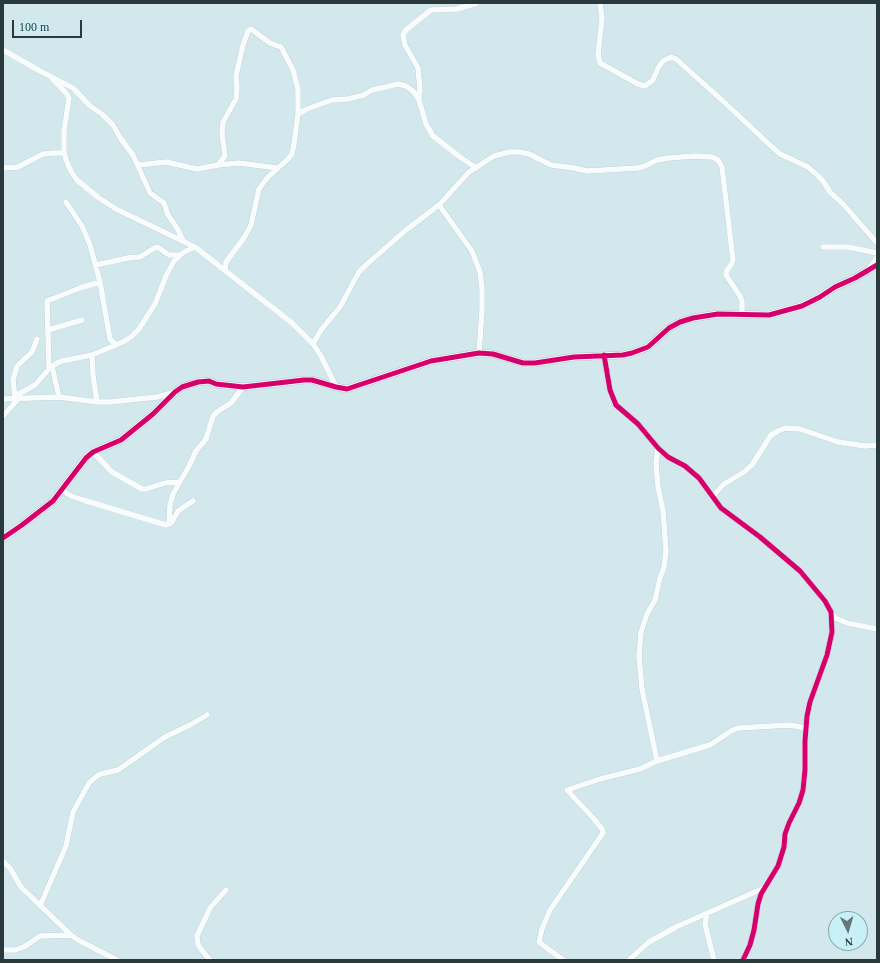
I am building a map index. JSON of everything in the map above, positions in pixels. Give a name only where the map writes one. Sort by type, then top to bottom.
[{"type":"street","points":[[419,100],[420,90],[418,68],[405,45],[403,35],[406,30],[431,10],[457,9],[477,3]]},
{"type":"street","points":[[600,3],[602,18],[598,55],[600,63],[638,84],[645,86],[653,80],[663,61],[672,57],[701,81],[780,154],[808,167],[817,175],[830,192],[843,204],[877,243]]},
{"type":"street","points":[[218,165],[226,156],[222,134],[223,122],[236,99],[236,76],[243,45],[248,30],[251,29],[270,43],[281,47],[283,50],[296,80],[298,89],[298,114],[292,154],[267,178],[259,189],[251,225],[244,238],[226,262],[224,269]]},
{"type":"street","points":[[3,50],[73,88],[90,106],[110,121],[133,155],[150,193],[164,203],[168,215],[177,228],[183,241]]},
{"type":"street","points":[[50,76],[69,98],[64,131],[64,153],[72,173],[86,188],[116,209],[162,232],[195,246],[292,323],[313,344],[322,356],[336,387]]},
{"type":"street","points":[[298,114],[332,100],[359,96],[372,90],[398,84],[406,86],[414,92],[419,100],[426,124],[433,136],[476,168]]},
{"type":"street","points":[[313,344],[320,330],[340,307],[360,272],[406,230],[439,205],[469,172],[494,156],[510,152],[529,154],[551,165],[587,171],[638,168],[658,160],[668,158],[695,156],[712,157],[720,161],[722,167],[733,260],[727,270],[726,275],[742,301],[742,315]]},
{"type":"street","points":[[3,168],[18,167],[43,154],[64,153]]},
{"type":"street","points":[[138,165],[166,162],[197,169],[230,163],[246,163],[277,168]]},
{"type":"street","points":[[66,202],[86,234],[100,282],[110,339],[116,345]]},
{"type":"street","points":[[439,205],[472,251],[480,272],[482,311],[479,353]]},
{"type":"street","points":[[3,416],[17,397],[35,385],[50,368],[62,361],[92,355],[131,337],[139,329],[155,304],[171,266],[180,256],[195,246]]},
{"type":"street","points":[[96,266],[128,258],[140,257],[156,247],[169,255],[180,256]]},
{"type":"street","points":[[823,247],[848,247],[877,253]]},
{"type":"street","points":[[868,270],[877,258]]},
{"type":"street","points":[[3,538],[44,508],[62,490],[86,458],[93,452],[113,445],[121,440],[154,414],[175,392],[187,385],[209,381],[216,384],[243,387],[312,380],[348,389],[431,361],[479,353],[493,354],[523,363],[535,364],[574,357],[623,355],[648,347],[669,328],[680,322],[693,318],[718,314],[769,315],[802,306],[877,265]]},
{"type":"street","points":[[59,397],[50,368],[47,301],[100,282]]},
{"type":"street","points":[[48,330],[82,320]]},
{"type":"street","points":[[17,397],[13,380],[17,366],[32,352],[37,339]]},
{"type":"street","points":[[92,355],[92,375],[97,402]]},
{"type":"street","points":[[604,355],[610,390],[616,405],[638,424],[658,448],[692,472],[713,496],[721,508],[760,537],[800,571],[825,601],[835,618],[847,623],[876,627]]},
{"type":"street","points":[[169,524],[170,505],[173,494],[190,466],[196,451],[206,439],[213,416],[231,403],[243,387]]},
{"type":"street","points":[[3,399],[17,397],[59,397],[97,402],[140,399],[175,392]]},
{"type":"street","points":[[713,496],[724,484],[744,472],[752,465],[771,435],[778,430],[800,428],[838,442],[865,446],[877,445]]},
{"type":"street","points":[[657,761],[642,689],[639,656],[641,632],[647,614],[655,600],[664,567],[666,551],[663,511],[658,487],[656,463],[658,448]]},
{"type":"street","points":[[93,452],[112,472],[142,489],[165,483],[180,482]]},
{"type":"street","points":[[62,490],[71,496],[83,500],[164,524],[169,524]]},
{"type":"street","points":[[169,524],[178,511],[193,502]]},
{"type":"street","points":[[743,960],[750,945],[758,904],[764,888],[778,866],[784,847],[785,834],[799,803],[803,790],[805,770],[805,728],[810,702],[827,655],[831,637],[831,612]]},
{"type":"street","points":[[40,906],[66,846],[73,812],[90,783],[97,776],[118,770],[165,737],[207,715]]},
{"type":"street","points":[[563,960],[539,942],[542,929],[550,910],[603,833],[602,829],[594,818],[567,790],[600,779],[640,769],[657,761],[710,745],[738,728],[790,725],[805,728]]},
{"type":"street","points":[[3,861],[10,868],[21,887],[71,935],[117,960]]},
{"type":"street","points":[[629,960],[649,942],[676,927],[764,888]]},
{"type":"street","points":[[210,960],[200,948],[197,936],[210,908],[226,890]]},
{"type":"street","points":[[707,913],[705,924],[714,960]]},
{"type":"street","points":[[699,917],[705,924]]},
{"type":"street","points":[[3,950],[15,950],[24,947],[40,936],[71,935]]},
{"type":"cycle path","points":[[3,538],[53,501],[86,458],[93,452],[121,440],[153,414],[175,392],[182,387],[198,382],[209,381],[216,384],[243,387],[312,380],[347,389],[431,361],[479,353],[493,354],[523,363],[535,363],[574,357],[623,355],[648,347],[669,328],[680,322],[693,318],[718,314],[769,315],[802,306],[877,265]]},
{"type":"cycle path","points":[[604,355],[610,390],[616,405],[638,424],[658,448],[668,457],[685,466],[699,478],[721,508],[760,537],[800,571],[825,601],[831,612],[832,632],[827,655],[810,702],[807,716],[803,790],[799,803],[785,834],[784,847],[778,866],[761,894],[750,945],[743,960]]}]
